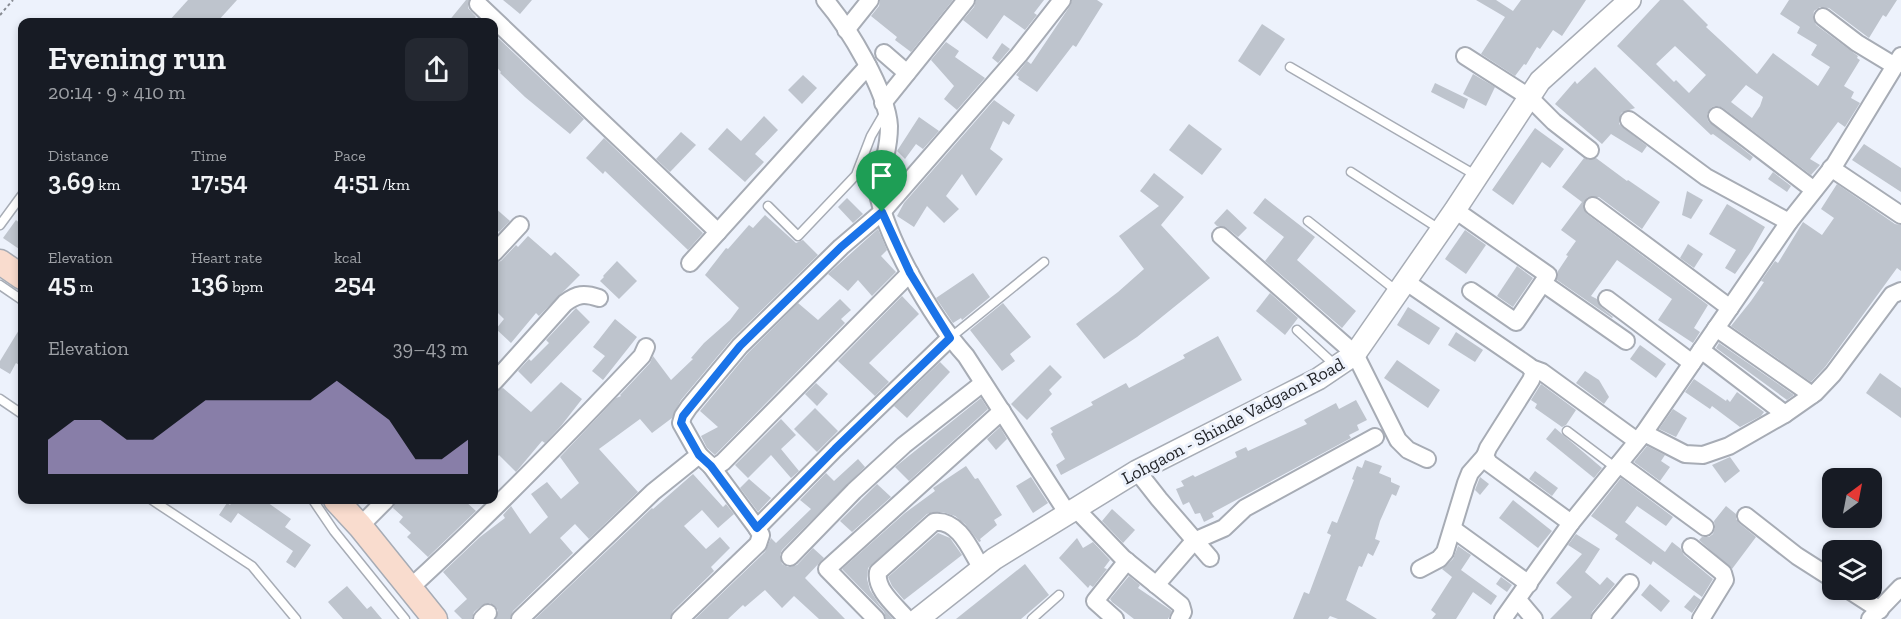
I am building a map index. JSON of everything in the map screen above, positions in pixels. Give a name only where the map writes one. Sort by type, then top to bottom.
[{"type":"main road","points":[[0,262],[18,274]]},
{"type":"main road","points":[[340,504],[360,525],[435,619]]},
{"type":"street","points":[[825,0],[868,66],[884,107],[889,126],[885,157],[876,179],[882,212],[910,273],[950,338],[966,356],[1072,511],[1127,561],[1181,605],[1183,612],[1179,619]]},
{"type":"street","points":[[846,30],[870,0]]},
{"type":"street","points":[[884,107],[966,0]]},
{"type":"street","points":[[680,619],[758,544],[761,535],[705,461],[681,423],[683,416],[740,346],[841,247],[882,212],[1020,55],[1062,0]]},
{"type":"street","name":"Lohgaon - Shinde Vadgaon Road","points":[[916,619],[994,559],[1137,471],[1318,379],[1355,354],[1455,210],[1540,81],[1630,0]]},
{"type":"street","points":[[478,4],[493,18]]},
{"type":"street","points":[[1503,619],[1571,523],[1640,437],[1789,222],[1831,168],[1898,61],[1857,43],[1823,17]]},
{"type":"street","points":[[498,23],[718,232]]},
{"type":"street","points":[[884,53],[908,73]]},
{"type":"street","points":[[1465,56],[1529,97],[1554,122],[1590,150]]},
{"type":"street","points":[[690,263],[868,66]]},
{"type":"street","points":[[1717,116],[1814,190]]},
{"type":"street","points":[[1629,120],[1706,177],[1789,222]]},
{"type":"street","points":[[1831,168],[1901,215]]},
{"type":"street","points":[[1593,206],[1730,308]]},
{"type":"street","points":[[1455,210],[1548,275],[1516,322],[1471,291]]},
{"type":"street","points":[[498,249],[520,225]]},
{"type":"street","points":[[1221,236],[1355,354],[1398,440],[1408,450],[1427,459]]},
{"type":"street","points":[[705,461],[717,466],[723,462],[910,273]]},
{"type":"street","points":[[1543,283],[1626,341]]},
{"type":"street","points":[[1402,287],[1531,368],[1542,372],[1640,437],[1685,454],[1703,455],[1729,446],[1785,414],[1812,395],[1833,374],[1892,296],[1901,291]]},
{"type":"street","points":[[498,378],[565,303],[576,295],[586,294],[598,298]]},
{"type":"street","points":[[1607,299],[1785,414]]},
{"type":"street","points":[[1716,328],[1812,395]]},
{"type":"street","points":[[757,528],[950,338]]},
{"type":"street","points":[[498,504],[566,437],[642,356],[646,347]]},
{"type":"street","points":[[1420,569],[1438,559],[1445,552],[1470,473],[1485,456],[1531,380],[1534,372],[1531,368]]},
{"type":"street","points":[[790,557],[854,490],[904,445],[984,382]]},
{"type":"street","points":[[876,619],[827,568],[1002,411]]},
{"type":"street","points":[[1156,585],[1194,541],[1224,528],[1245,508],[1375,437]]},
{"type":"street","points":[[1485,456],[1489,464],[1571,523]]},
{"type":"street","points":[[520,619],[653,492],[705,461]]},
{"type":"street","points":[[1617,466],[1705,527]]},
{"type":"street","points":[[1137,471],[1210,558]]},
{"type":"street","points":[[360,525],[382,504]]},
{"type":"street","points":[[410,588],[498,504]]},
{"type":"street","points":[[1746,516],[1797,556],[1822,572]]},
{"type":"street","points":[[916,619],[880,587],[877,580],[878,572],[934,522],[943,521],[955,528],[982,569]]},
{"type":"street","points":[[1453,529],[1529,584]]},
{"type":"street","points":[[1691,547],[1723,573],[1725,580],[1701,619]]},
{"type":"street","points":[[1115,619],[1095,600],[1127,561]]},
{"type":"street","points":[[1600,619],[1630,583]]},
{"type":"street","points":[[1860,600],[1875,614],[1901,587]]},
{"type":"street","points":[[1518,600],[1534,619]]},
{"type":"lane","points":[[1290,67],[1477,176]]},
{"type":"lane","points":[[768,206],[798,236],[856,175],[884,107]]},
{"type":"lane","points":[[1352,172],[1441,230]]},
{"type":"lane","points":[[0,225],[18,200]]},
{"type":"lane","points":[[1308,221],[1402,287]]},
{"type":"lane","points":[[950,338],[1044,262]]},
{"type":"lane","points":[[0,285],[18,297]]},
{"type":"lane","points":[[1297,330],[1337,367]]},
{"type":"lane","points":[[0,399],[18,411]]},
{"type":"lane","points":[[1567,431],[1617,466]]},
{"type":"lane","points":[[158,504],[252,566],[296,619]]},
{"type":"lane","points":[[316,504],[334,531],[405,619]]},
{"type":"lane","points":[[1032,619],[1059,595]]},
{"type":"path","points":[[0,15],[13,0]]},
{"type":"building","points":[[188,0],[237,0],[221,18],[172,18]]},
{"type":"building","points":[[466,0],[469,0],[468,8],[475,18],[451,18]]},
{"type":"building","points":[[503,0],[532,0],[520,14]]},
{"type":"building","points":[[880,0],[953,0],[911,52],[871,16],[879,6]]},
{"type":"building","points":[[976,0],[1044,0],[1034,13],[1037,15],[1025,30],[1004,15],[987,39],[963,20],[974,7]]},
{"type":"building","points":[[1072,0],[1097,0],[1103,4],[1076,47],[1073,45],[1037,92],[1018,79],[1016,75],[1027,61],[1031,64]]},
{"type":"building","points":[[1476,0],[1496,0],[1513,11],[1521,0],[1586,0],[1562,36],[1553,30],[1540,49],[1537,47],[1526,65],[1524,64],[1515,76],[1481,54],[1505,17]]},
{"type":"building","points":[[1660,0],[1683,0],[1708,25],[1706,27],[1757,74],[1773,53],[1818,86],[1830,67],[1811,55],[1817,45],[1797,33],[1800,27],[1780,14],[1789,0],[1897,0],[1886,17],[1883,15],[1869,38],[1829,8],[1820,7],[1814,11],[1816,25],[1858,56],[1860,60],[1844,86],[1854,92],[1851,98],[1860,103],[1845,127],[1838,122],[1810,159],[1820,165],[1811,175],[1723,108],[1712,107],[1707,114],[1708,121],[1753,157],[1750,161],[1713,134],[1711,135],[1617,46]],"holes":[[[1675,46],[1706,75],[1689,93],[1656,64]],[[1746,85],[1763,97],[1752,118],[1731,102]]]},
{"type":"building","points":[[1262,24],[1285,39],[1260,76],[1238,61]]},
{"type":"building","points":[[498,38],[584,119],[570,134],[525,97],[498,69]]},
{"type":"building","points":[[946,42],[959,51],[955,57],[985,78],[957,110],[944,99],[954,86],[931,60]]},
{"type":"building","points":[[1002,43],[1010,49],[998,63],[992,58]]},
{"type":"building","points":[[1595,67],[1635,108],[1621,113],[1619,124],[1647,146],[1642,153],[1611,134],[1602,144],[1555,104],[1575,81],[1577,84]]},
{"type":"building","points":[[1473,74],[1495,87],[1486,106],[1463,94]]},
{"type":"building","points":[[803,75],[817,88],[802,104],[788,90]]},
{"type":"building","points":[[1435,83],[1468,99],[1464,109],[1431,92]]},
{"type":"building","points":[[994,100],[1015,115],[1009,125],[1003,121],[990,149],[1003,159],[976,196],[962,174],[946,196],[959,209],[944,223],[927,206],[914,227],[897,216],[904,203]]},
{"type":"building","points":[[764,116],[778,130],[755,154],[764,162],[745,182],[708,149],[727,128],[741,141]]},
{"type":"building","points":[[919,117],[939,131],[923,149],[916,144],[905,159],[897,151]]},
{"type":"building","points":[[1189,124],[1222,149],[1202,175],[1169,150]]},
{"type":"building","points":[[1535,128],[1564,149],[1550,168],[1542,162],[1513,205],[1492,190]]},
{"type":"building","points":[[681,132],[696,145],[670,172],[656,159]]},
{"type":"building","points":[[604,138],[703,233],[688,250],[605,171],[603,174],[586,158]]},
{"type":"building","points":[[1864,144],[1901,168],[1901,192],[1852,160]]},
{"type":"building","points":[[1584,158],[1589,160],[1596,158],[1660,202],[1642,229],[1599,197],[1588,197],[1583,205],[1587,214],[1708,305],[1694,328],[1700,332],[1693,343],[1658,320],[1672,299],[1617,260],[1591,296],[1597,299],[1601,307],[1612,318],[1557,280],[1558,271],[1576,241],[1561,230],[1582,202],[1562,187]]},
{"type":"building","points":[[891,170],[899,177],[888,189],[886,181]]},
{"type":"building","points":[[1773,172],[1791,186],[1787,192],[1768,179]]},
{"type":"building","points":[[1154,173],[1184,197],[1161,225],[1210,278],[1137,337],[1104,359],[1076,324],[1144,269],[1119,236],[1159,206],[1140,191]]},
{"type":"building","points":[[1837,184],[1895,224],[1901,225],[1901,271],[1897,268],[1825,367],[1811,382],[1731,326],[1764,282],[1761,281],[1775,261],[1778,263],[1803,222],[1822,235],[1834,218],[1821,209]]},
{"type":"building","points":[[1687,191],[1703,200],[1691,219],[1682,215]]},
{"type":"building","points":[[847,198],[863,214],[853,223],[838,207]]},
{"type":"building","points":[[1265,198],[1315,237],[1297,260],[1356,311],[1342,328],[1265,261],[1284,237],[1253,213]]},
{"type":"building","points":[[1727,204],[1765,227],[1735,274],[1725,268],[1736,250],[1709,234]]},
{"type":"building","points":[[1227,209],[1247,228],[1238,237],[1227,228],[1214,223]]},
{"type":"building","points":[[498,210],[510,221],[498,231]]},
{"type":"building","points":[[765,215],[796,243],[803,240],[818,255],[732,339],[681,400],[672,418],[652,433],[640,419],[599,449],[638,492],[589,539],[575,524],[560,538],[573,553],[513,611],[510,619],[496,619],[498,610],[490,603],[474,612],[472,619],[462,619],[454,611],[467,599],[443,572],[480,537],[505,518],[503,515],[511,506],[530,534],[548,517],[531,494],[547,482],[561,499],[579,483],[560,457],[616,398],[621,396],[650,363],[653,356],[671,380],[693,359],[691,358],[704,343],[730,320],[739,308],[705,275],[726,248],[728,249],[749,225],[753,228]]},
{"type":"building","points":[[16,220],[18,222],[18,248],[3,238]]},
{"type":"building","points":[[878,229],[887,250],[881,256],[896,272],[872,296],[858,280],[848,291],[828,274]]},
{"type":"building","points":[[1465,230],[1486,245],[1466,274],[1445,259]]},
{"type":"building","points":[[528,236],[551,256],[555,252],[580,275],[539,316],[536,313],[511,343],[498,331],[498,326],[504,319],[498,313],[498,262],[516,245],[518,247]]},
{"type":"building","points":[[1688,244],[1703,254],[1694,268],[1680,258]]},
{"type":"building","points":[[617,261],[637,281],[619,299],[600,281]]},
{"type":"building","points":[[1517,266],[1533,278],[1513,307],[1497,296]]},
{"type":"building","points":[[973,273],[990,297],[962,320],[961,318],[953,323],[936,298]]},
{"type":"building","points":[[1270,293],[1298,318],[1285,335],[1256,311]]},
{"type":"building","points":[[902,296],[919,314],[869,363],[889,382],[875,396],[838,361]]},
{"type":"building","points":[[840,299],[851,310],[841,319],[845,323],[715,455],[707,448],[701,436],[718,427],[700,411],[748,353],[798,303],[818,320]]},
{"type":"building","points":[[1003,303],[1031,337],[1010,354],[1015,361],[1002,371],[970,330]]},
{"type":"building","points":[[1408,307],[1440,328],[1429,345],[1397,325]]},
{"type":"building","points":[[576,308],[590,322],[531,384],[518,371],[549,343],[546,340]]},
{"type":"building","points":[[615,319],[637,337],[603,380],[592,371],[605,356],[593,347]]},
{"type":"building","points":[[18,332],[18,364],[16,363],[10,374],[0,368],[0,361]]},
{"type":"building","points":[[1456,332],[1483,350],[1475,362],[1448,345]]},
{"type":"building","points":[[1218,336],[1242,380],[1061,475],[1056,465],[1065,459],[1050,428],[1093,405],[1091,402],[1126,383],[1129,388],[1185,358],[1183,355]]},
{"type":"building","points":[[1719,343],[1794,395],[1787,400],[1716,348]]},
{"type":"building","points":[[1640,345],[1666,364],[1656,378],[1630,359]]},
{"type":"building","points":[[1397,360],[1440,390],[1428,408],[1384,378]]},
{"type":"building","points":[[940,362],[950,372],[907,418],[894,406]]},
{"type":"building","points":[[1050,365],[1062,377],[1049,390],[1052,394],[1027,420],[1011,404]]},
{"type":"building","points":[[1585,371],[1599,380],[1609,397],[1604,404],[1576,383]]},
{"type":"building","points":[[1880,373],[1901,388],[1901,418],[1866,393]]},
{"type":"building","points":[[1694,379],[1726,401],[1727,399],[1730,402],[1737,392],[1764,412],[1761,416],[1740,427],[1712,406],[1710,409],[1685,392]]},
{"type":"building","points":[[561,382],[582,399],[561,426],[545,443],[542,441],[516,472],[498,456],[498,390],[503,388],[531,412]]},
{"type":"building","points":[[816,383],[828,394],[817,406],[805,394]]},
{"type":"building","points":[[1541,384],[1576,410],[1566,425],[1562,427],[1535,408],[1537,404],[1531,400]]},
{"type":"building","points":[[981,398],[988,409],[909,481],[895,467]]},
{"type":"building","points":[[1356,400],[1367,420],[1357,425],[1359,430],[1349,435],[1351,438],[1212,513],[1214,517],[1204,522],[1200,513],[1195,514],[1189,502],[1183,505],[1176,489],[1184,486],[1181,481],[1193,475],[1195,477],[1237,457],[1235,452],[1246,447],[1248,451],[1307,424],[1304,420],[1336,403],[1339,409]]},
{"type":"building","points":[[815,408],[838,431],[817,452],[794,429]]},
{"type":"building","points":[[1673,409],[1687,418],[1676,437],[1659,429]]},
{"type":"building","points":[[781,419],[796,435],[781,449],[799,471],[791,478],[771,455],[748,478],[735,465]]},
{"type":"building","points":[[1000,427],[1007,439],[996,450],[987,439]]},
{"type":"building","points":[[1555,428],[1602,468],[1594,478],[1546,439]]},
{"type":"building","points":[[1647,446],[1665,455],[1661,461],[1670,467],[1660,481],[1634,462]]},
{"type":"building","points":[[1730,457],[1740,471],[1725,483],[1712,465]]},
{"type":"building","points":[[858,459],[865,467],[782,550],[780,555],[782,564],[788,567],[797,565],[813,548],[824,558],[805,578],[845,619],[819,619],[794,596],[782,608],[765,590],[728,619],[695,619],[765,552],[771,538],[776,543],[811,509],[800,500],[826,473],[834,481]]},
{"type":"building","points":[[1365,460],[1382,466],[1379,473],[1391,478],[1391,482],[1400,486],[1396,496],[1392,494],[1380,521],[1375,539],[1380,541],[1373,556],[1368,553],[1362,567],[1359,566],[1346,600],[1377,619],[1338,619],[1330,616],[1328,619],[1293,619],[1304,592],[1309,594],[1331,535],[1327,533],[1332,521],[1337,523],[1354,480],[1352,479],[1357,466],[1362,468]]},
{"type":"building","points":[[966,466],[975,479],[978,478],[1002,515],[994,520],[997,525],[979,542],[965,524],[955,516],[943,512],[927,514],[868,568],[867,579],[870,590],[893,619],[886,619],[884,612],[842,569],[905,513],[935,491],[933,488]]},
{"type":"building","points":[[1535,471],[1558,488],[1552,496],[1529,479]]},
{"type":"building","points":[[693,474],[723,507],[726,504],[734,514],[718,528],[702,510],[684,526],[706,549],[720,537],[730,548],[711,567],[714,571],[673,611],[670,619],[535,619],[652,508]]},
{"type":"building","points":[[1031,477],[1048,503],[1033,513],[1016,486]]},
{"type":"building","points":[[1480,477],[1489,484],[1480,495],[1475,490]]},
{"type":"building","points":[[1621,478],[1673,517],[1666,526],[1637,506],[1625,522],[1665,552],[1672,542],[1713,579],[1702,597],[1653,561],[1651,565],[1615,539],[1618,535],[1591,516]]},
{"type":"building","points":[[749,479],[771,498],[758,512],[740,488]]},
{"type":"building","points":[[877,484],[891,497],[852,532],[840,521]]},
{"type":"building","points":[[1513,500],[1552,531],[1538,548],[1499,518]]},
{"type":"building","points":[[226,504],[270,504],[291,519],[285,527],[311,545],[295,568],[286,562],[293,551],[238,513],[231,523],[219,515]]},
{"type":"building","points":[[394,504],[468,504],[476,511],[428,557],[407,537],[411,533],[399,522],[403,517],[393,508]]},
{"type":"building","points":[[1726,506],[1736,514],[1736,519],[1740,524],[1756,537],[1732,569],[1699,540],[1713,534],[1714,521]]},
{"type":"building","points":[[1112,509],[1135,530],[1123,543],[1102,521]]},
{"type":"building","points":[[938,533],[950,538],[962,555],[904,600],[892,586],[888,577]]},
{"type":"building","points":[[1576,534],[1600,549],[1585,572],[1600,585],[1607,577],[1615,584],[1592,612],[1590,619],[1550,619],[1572,597],[1556,583],[1582,554],[1568,545]]},
{"type":"building","points":[[1077,538],[1083,548],[1093,542],[1110,560],[1104,568],[1107,569],[1093,587],[1090,585],[1088,588],[1059,558]]},
{"type":"building","points":[[1458,546],[1471,555],[1461,570],[1497,596],[1491,605],[1473,592],[1456,619],[1432,619],[1436,614],[1431,610],[1452,577],[1442,569],[1453,559]]},
{"type":"building","points":[[1025,564],[1049,595],[1021,619],[956,619]]},
{"type":"building","points":[[1129,576],[1140,585],[1138,588],[1172,611],[1168,619],[1134,619],[1112,602],[1110,599]]},
{"type":"building","points":[[1501,577],[1512,585],[1507,592],[1496,584]]},
{"type":"building","points":[[1650,584],[1670,601],[1661,612],[1641,595]]},
{"type":"building","points":[[347,586],[367,609],[371,606],[382,619],[343,619],[328,602]]},
{"type":"building","points":[[1694,595],[1701,600],[1692,613],[1684,607]]},
{"type":"route","points":[[882,212],[910,273],[950,338],[757,528],[711,466],[699,455],[681,423],[683,416],[740,346],[841,247],[882,212]]}]
